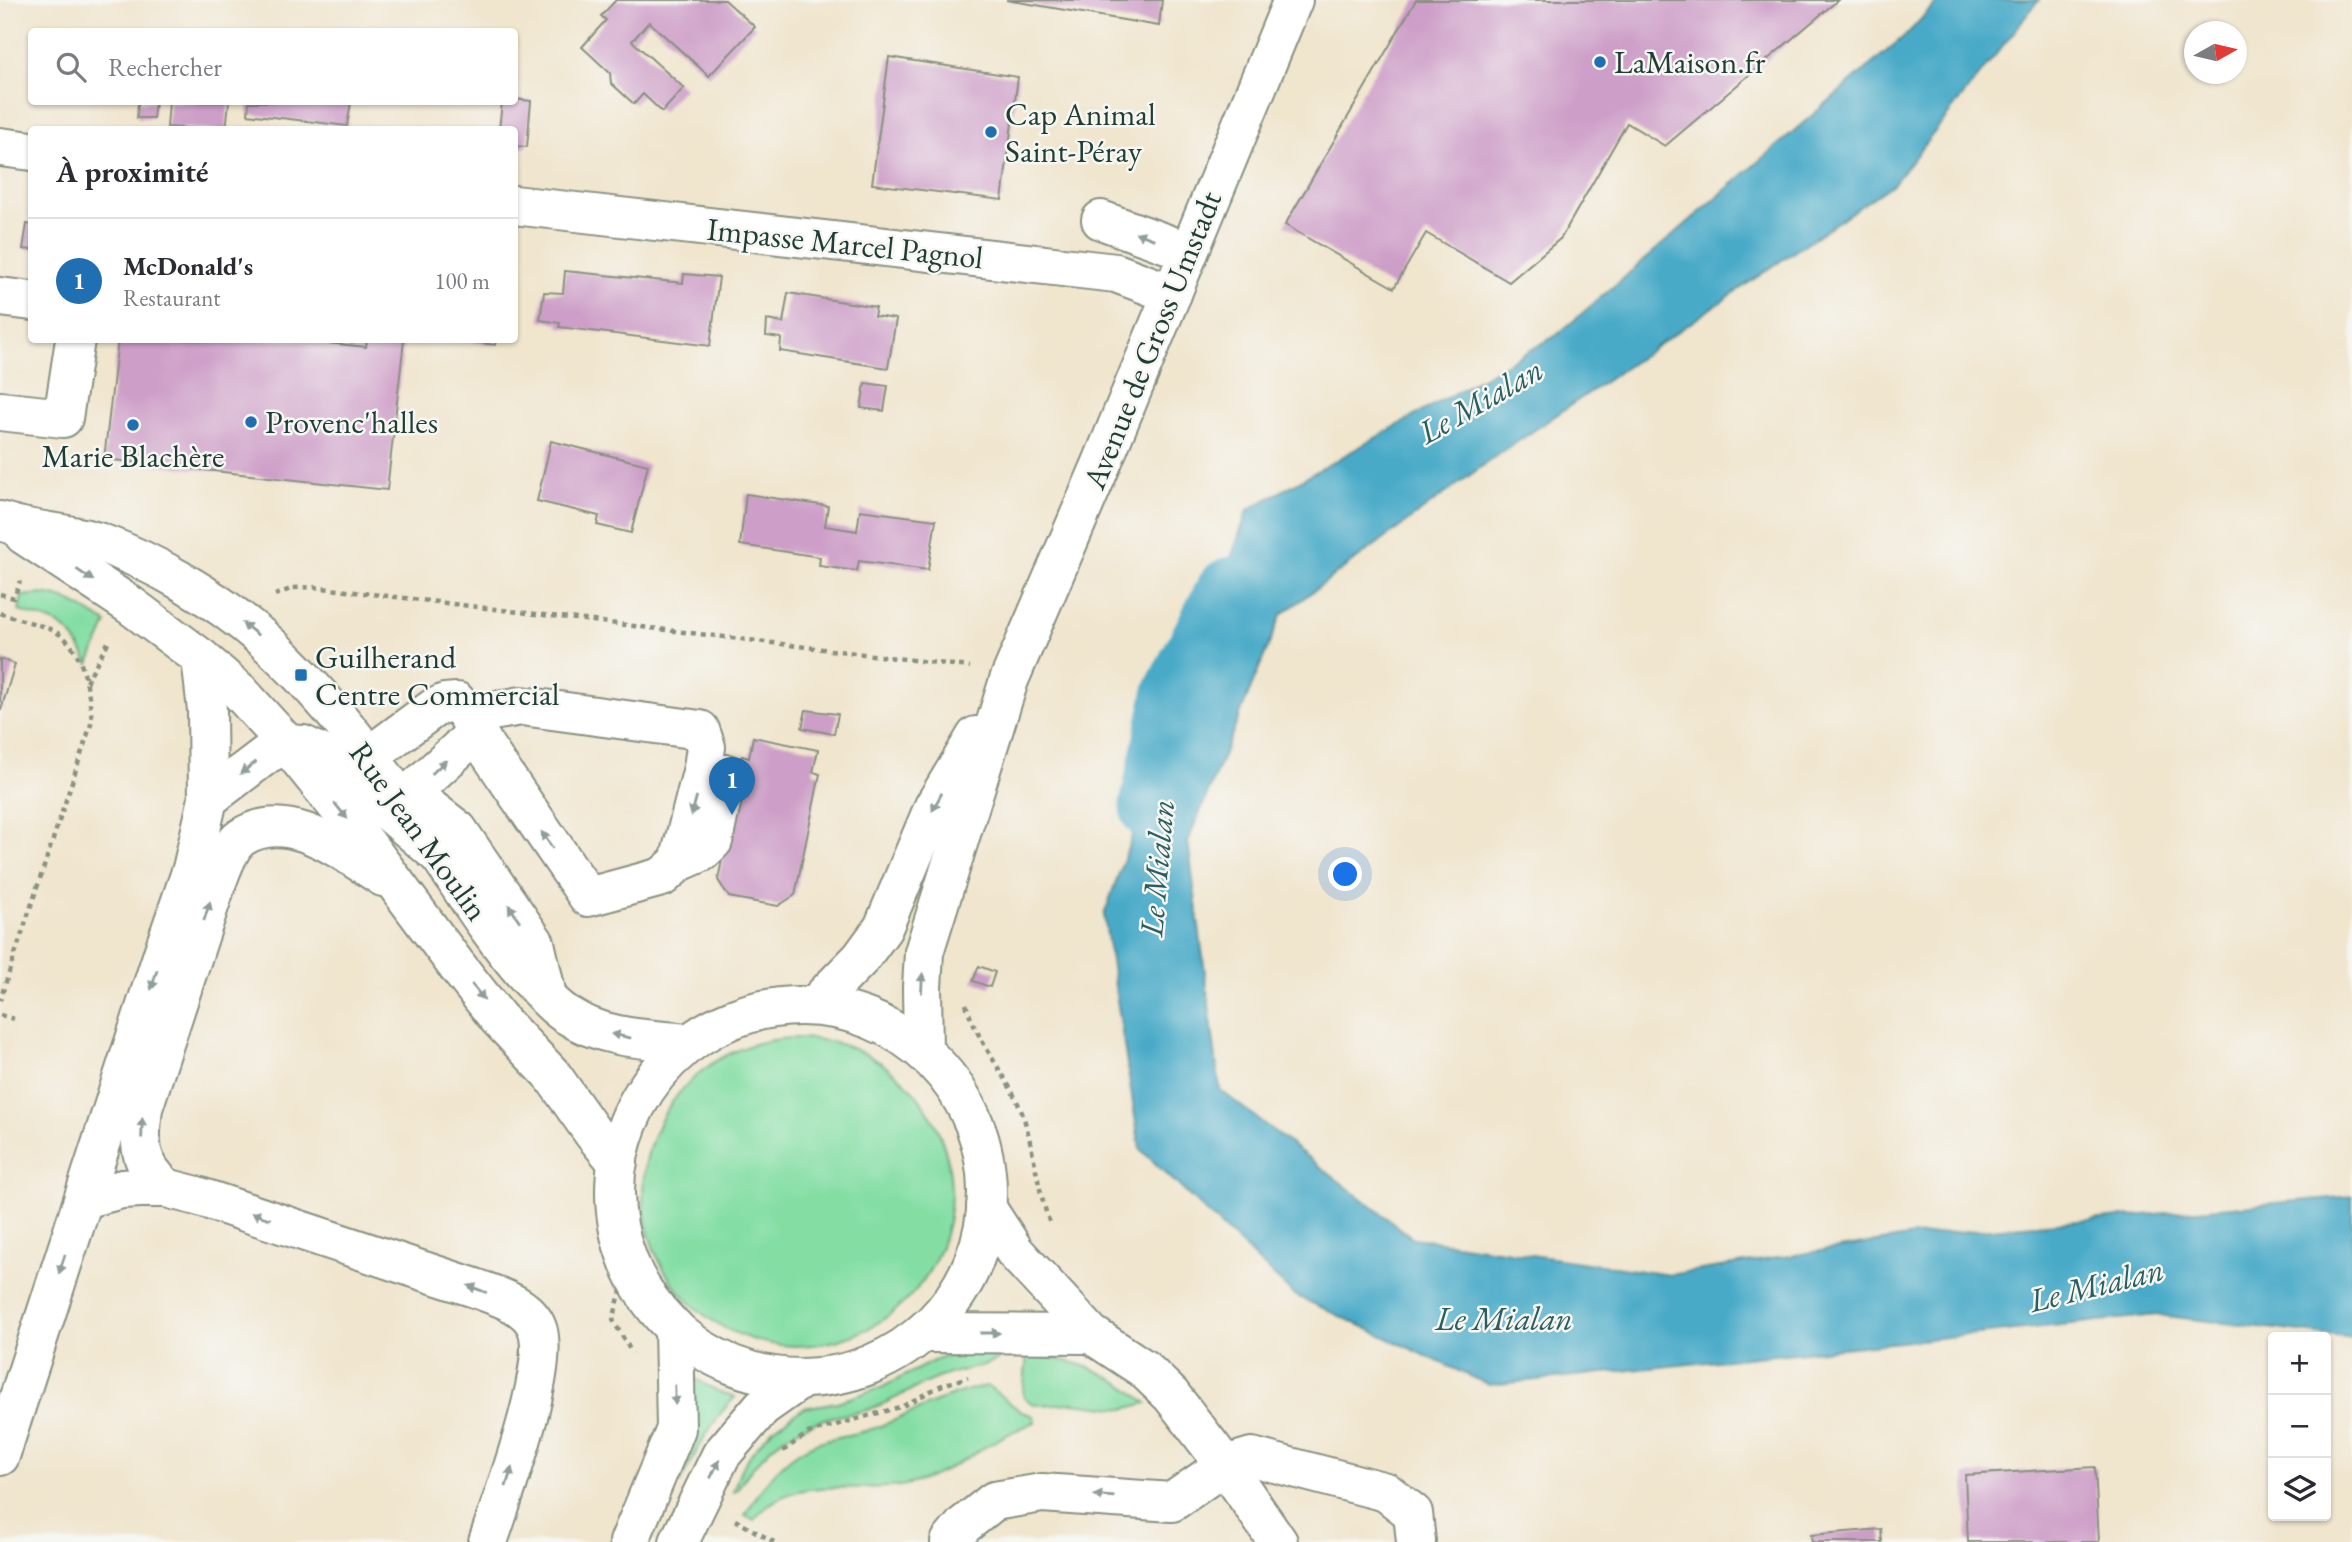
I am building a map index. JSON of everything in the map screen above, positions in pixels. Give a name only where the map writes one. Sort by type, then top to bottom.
[{"type":"main road","name":"Avenue de Gross Umstadt","points":[[814,1006],[861,958],[883,928],[992,674],[1172,294],[1293,0]]},
{"type":"main road","points":[[0,147],[28,150]]},
{"type":"main road","name":"Impasse Marcel Pagnol","points":[[518,205],[1116,273],[1172,294]]},
{"type":"main road","points":[[1101,220],[1189,252]]},
{"type":"main road","points":[[0,297],[28,300]]},
{"type":"main road","points":[[0,411],[63,418],[75,343]]},
{"type":"main road","name":"Rue Jean Moulin","points":[[4,523],[130,605],[201,658],[239,691],[287,744],[350,822],[457,966],[498,1018],[552,1075],[618,1163]]},
{"type":"main road","name":"Rue Jean Moulin","points":[[4,523],[97,542],[156,567],[214,603],[260,637],[300,675],[406,797],[440,856],[510,958],[547,998],[566,1015],[590,1027],[621,1037],[689,1043]]},
{"type":"main road","points":[[0,1456],[192,869],[208,799],[207,710],[201,658]]},
{"type":"main road","name":"Avenue de Gross Umstadt","points":[[923,1051],[922,988],[925,952],[992,674]]},
{"type":"main road","points":[[374,762],[434,708],[445,703],[467,716],[588,897],[662,877],[679,862],[703,768],[705,747],[700,730],[522,706],[467,716],[406,797],[458,830],[535,943],[547,998]]},
{"type":"main road","points":[[208,799],[267,754],[287,744],[303,745],[320,753],[440,856]]},
{"type":"main road","points":[[166,1188],[144,1163],[141,1127],[143,1108],[218,880],[229,855],[241,838],[271,828],[285,827],[310,833],[398,886]]},
{"type":"main road","points":[[792,1006],[814,1006],[834,1008],[872,1019],[908,1039],[947,1076],[966,1106],[975,1127],[986,1172],[986,1207],[980,1243],[967,1277],[948,1307],[922,1333],[876,1363],[840,1374],[803,1378],[768,1375],[734,1365],[692,1342],[659,1312],[629,1260],[621,1237],[616,1187],[622,1143],[637,1105],[660,1071],[689,1043],[748,1013],[792,1006]]},
{"type":"main road","points":[[84,1199],[122,1189],[166,1188],[463,1284],[518,1305],[537,1326],[540,1349],[534,1395],[488,1542]]},
{"type":"main road","points":[[986,1207],[1015,1252],[1091,1334],[1144,1369],[1195,1424],[1278,1542]]},
{"type":"main road","points":[[629,1542],[676,1429],[674,1327]]},
{"type":"main road","points":[[922,1333],[1091,1334]]},
{"type":"main road","points":[[682,1538],[722,1455],[762,1407],[803,1378]]},
{"type":"main road","points":[[950,1542],[964,1525],[994,1501],[1042,1493],[1172,1502],[1225,1465],[1252,1457],[1386,1492],[1413,1513],[1416,1542]]},
{"type":"path","points":[[0,594],[14,598],[20,580]]},
{"type":"path","points":[[267,598],[293,588],[314,587],[992,674]]},
{"type":"path","points":[[0,613],[55,631],[74,650],[89,689],[92,721],[0,1000]]},
{"type":"path","points":[[86,682],[114,631]]},
{"type":"path","points":[[964,994],[968,1011],[1020,1107],[1029,1132],[1040,1195],[1059,1242],[1058,1258],[1039,1279]]},
{"type":"path","points":[[0,1015],[14,1020]]},
{"type":"path","points":[[629,1260],[613,1320],[637,1362]]},
{"type":"path","points":[[774,1459],[808,1433],[903,1406],[940,1386],[971,1376]]},
{"type":"green space","points":[[42,594],[68,601],[107,623],[89,664],[69,632],[54,622],[19,611],[22,596]]},
{"type":"green space","points":[[797,1038],[827,1041],[856,1050],[882,1064],[906,1083],[925,1107],[939,1133],[948,1162],[951,1192],[948,1222],[939,1251],[925,1277],[906,1301],[882,1320],[856,1334],[827,1343],[797,1346],[767,1343],[738,1334],[712,1320],[688,1301],[669,1277],[655,1251],[646,1222],[643,1192],[646,1162],[655,1133],[669,1107],[688,1083],[712,1064],[738,1050],[767,1041]]},
{"type":"green space","points":[[985,1352],[1006,1354],[984,1365],[936,1378],[868,1410],[819,1421],[790,1434],[766,1453],[733,1492],[740,1471],[753,1451],[772,1430],[804,1408],[837,1402],[881,1388],[941,1357]]},
{"type":"green space","points":[[1027,1355],[1091,1368],[1119,1383],[1147,1403],[1124,1409],[1073,1403],[1033,1404],[1023,1394]]},
{"type":"green space","points":[[694,1378],[719,1392],[735,1397],[711,1427],[680,1483],[674,1480]]},
{"type":"green space","points":[[988,1386],[1022,1412],[1034,1416],[1035,1422],[940,1473],[917,1482],[885,1487],[804,1490],[786,1495],[769,1505],[754,1520],[745,1515],[776,1472],[791,1457],[808,1446],[872,1429],[958,1393]]},
{"type":"water","name":"Le Mialan","points":[[1939,0],[2039,0],[1894,183],[1485,464],[1281,615],[1188,841],[1220,1090],[1413,1238],[1670,1275],[1914,1236],[2352,1196],[2352,1338],[2331,1336],[2331,1332],[2301,1332],[2157,1315],[1489,1385],[1294,1295],[1140,1149],[1104,915],[1248,510],[1557,335],[1909,32]]},
{"type":"building","points":[[616,0],[725,0],[755,27],[709,76],[649,22],[632,41],[684,88],[662,112],[643,94],[634,104],[611,83],[610,73],[582,47],[606,20],[601,16]]},
{"type":"building","points":[[1006,0],[1162,0],[1159,26]]},
{"type":"building","name":"LaMaison.fr","points":[[1416,0],[1838,0],[1665,146],[1627,123],[1561,238],[1509,282],[1426,233],[1394,288],[1285,225]]},
{"type":"building","points":[[889,57],[1018,77],[1002,200],[872,184]]},
{"type":"building","points":[[518,99],[531,101],[527,147],[518,146],[518,126],[499,126],[502,105],[518,105]]},
{"type":"building","points":[[138,105],[155,105],[153,118],[137,118]]},
{"type":"building","points":[[169,105],[229,105],[226,126],[167,126]]},
{"type":"building","points":[[249,105],[350,105],[347,126],[248,114]]},
{"type":"building","points":[[27,224],[28,250],[23,249]]},
{"type":"building","points":[[565,271],[683,283],[684,274],[719,277],[710,346],[559,327],[560,323],[540,320],[544,292],[563,293]]},
{"type":"building","points":[[788,293],[876,307],[874,316],[896,319],[888,368],[780,351],[781,338],[766,336],[767,320],[783,323]]},
{"type":"building","name":"Provenc'halles","points":[[118,343],[327,343],[366,347],[367,343],[404,343],[387,490],[104,459]]},
{"type":"building","points":[[865,383],[888,386],[884,411],[861,408]]},
{"type":"building","points":[[551,441],[648,465],[631,533],[597,525],[599,516],[537,501]]},
{"type":"building","points":[[746,494],[828,506],[825,526],[857,531],[860,510],[936,520],[928,570],[859,561],[857,571],[819,566],[820,557],[740,545]]},
{"type":"building","points":[[0,659],[15,664],[1,710],[0,710]]},
{"type":"building","points":[[806,710],[838,714],[834,734],[802,728]]},
{"type":"building","points":[[753,737],[818,750],[813,772],[820,774],[795,895],[778,906],[729,897],[718,880],[742,756],[749,758]]},
{"type":"building","points":[[979,966],[995,972],[990,987],[973,981]]},
{"type":"building","points":[[2095,1467],[2099,1542],[1968,1542],[1965,1475]]},
{"type":"building","points":[[1881,1529],[1882,1542],[1812,1542],[1811,1535]]},
{"type":"waterway","name":"Le Mialan","points":[[1158,806],[1181,697],[1233,595]]},
{"type":"place","name":"LaMaison.fr","points":[[1600,62]]},
{"type":"place","name":"Cap Animal Saint-Péray","points":[[991,132]]},
{"type":"place","name":"Provenc'halles","points":[[251,422]]},
{"type":"place","name":"Marie Blachère","points":[[133,425]]},
{"type":"place","name":"Guilherand Centre Commercial","points":[[301,675]]},
{"type":"place","name":"McDonald's","points":[[732,815]]}]
